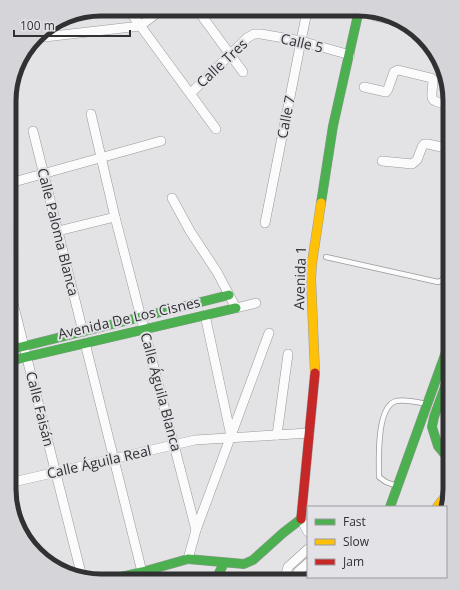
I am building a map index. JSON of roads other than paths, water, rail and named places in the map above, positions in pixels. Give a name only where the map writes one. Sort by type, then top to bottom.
[{"type":"street","points":[[133,16],[216,129]]},
{"type":"street","points":[[45,37],[140,26],[153,16]]},
{"type":"street","points":[[202,16],[243,72]]},
{"type":"street","name":"Calle 7","points":[[265,223],[306,16]]},
{"type":"street","name":"Avenida 1","points":[[305,520],[309,433],[316,366],[311,279],[312,263],[333,126],[358,16]]},
{"type":"street","name":"Calle 5","points":[[254,34],[301,41],[350,54]]},
{"type":"street","name":"Calle Tres","points":[[190,92],[247,38],[254,34]]},
{"type":"street","points":[[364,87],[386,92],[394,72],[398,70],[431,78],[433,80],[432,100],[443,104]]},
{"type":"street","name":"Calle Águila Blanca","points":[[91,114],[115,217],[175,444],[196,530]]},
{"type":"street","name":"Calle Paloma Blanca","points":[[33,131],[83,332]]},
{"type":"street","points":[[16,181],[161,141]]},
{"type":"street","points":[[382,161],[412,164],[417,160],[424,144],[443,147]]},
{"type":"street","points":[[172,198],[190,231],[217,272],[236,308]]},
{"type":"street","points":[[58,231],[115,217]]},
{"type":"street","name":"Avenida De Los Cisnes","points":[[16,348],[229,295]]},
{"type":"street","name":"Avenida De Los Cisnes","points":[[16,359],[144,328],[256,303]]},
{"type":"street","name":"Calle Faisán","points":[[16,313],[80,571]]},
{"type":"street","points":[[205,315],[231,437]]},
{"type":"street","points":[[188,559],[196,530],[269,333]]},
{"type":"street","points":[[85,343],[142,572]]},
{"type":"street","points":[[277,435],[288,354]]},
{"type":"street","points":[[390,506],[443,360]]},
{"type":"street","points":[[443,392],[432,427],[438,446],[443,452]]},
{"type":"street","name":"Calle Águila Real","points":[[16,481],[194,440],[309,433]]},
{"type":"street","points":[[412,443],[424,441],[438,446]]},
{"type":"street","points":[[133,574],[188,559],[244,564],[253,560],[283,533],[305,520]]},
{"type":"street","points":[[285,574],[290,563],[307,550]]},
{"type":"street","points":[[218,574],[224,563]]},
{"type":"street","points":[[298,574],[307,564]]},
{"type":"street","points":[[286,570],[290,574]]},
{"type":"lane","points":[[326,257],[438,282],[443,280]]},
{"type":"lane","points":[[397,486],[386,482],[379,477],[379,449],[382,418],[387,408],[394,402],[402,400],[427,404]]}]
